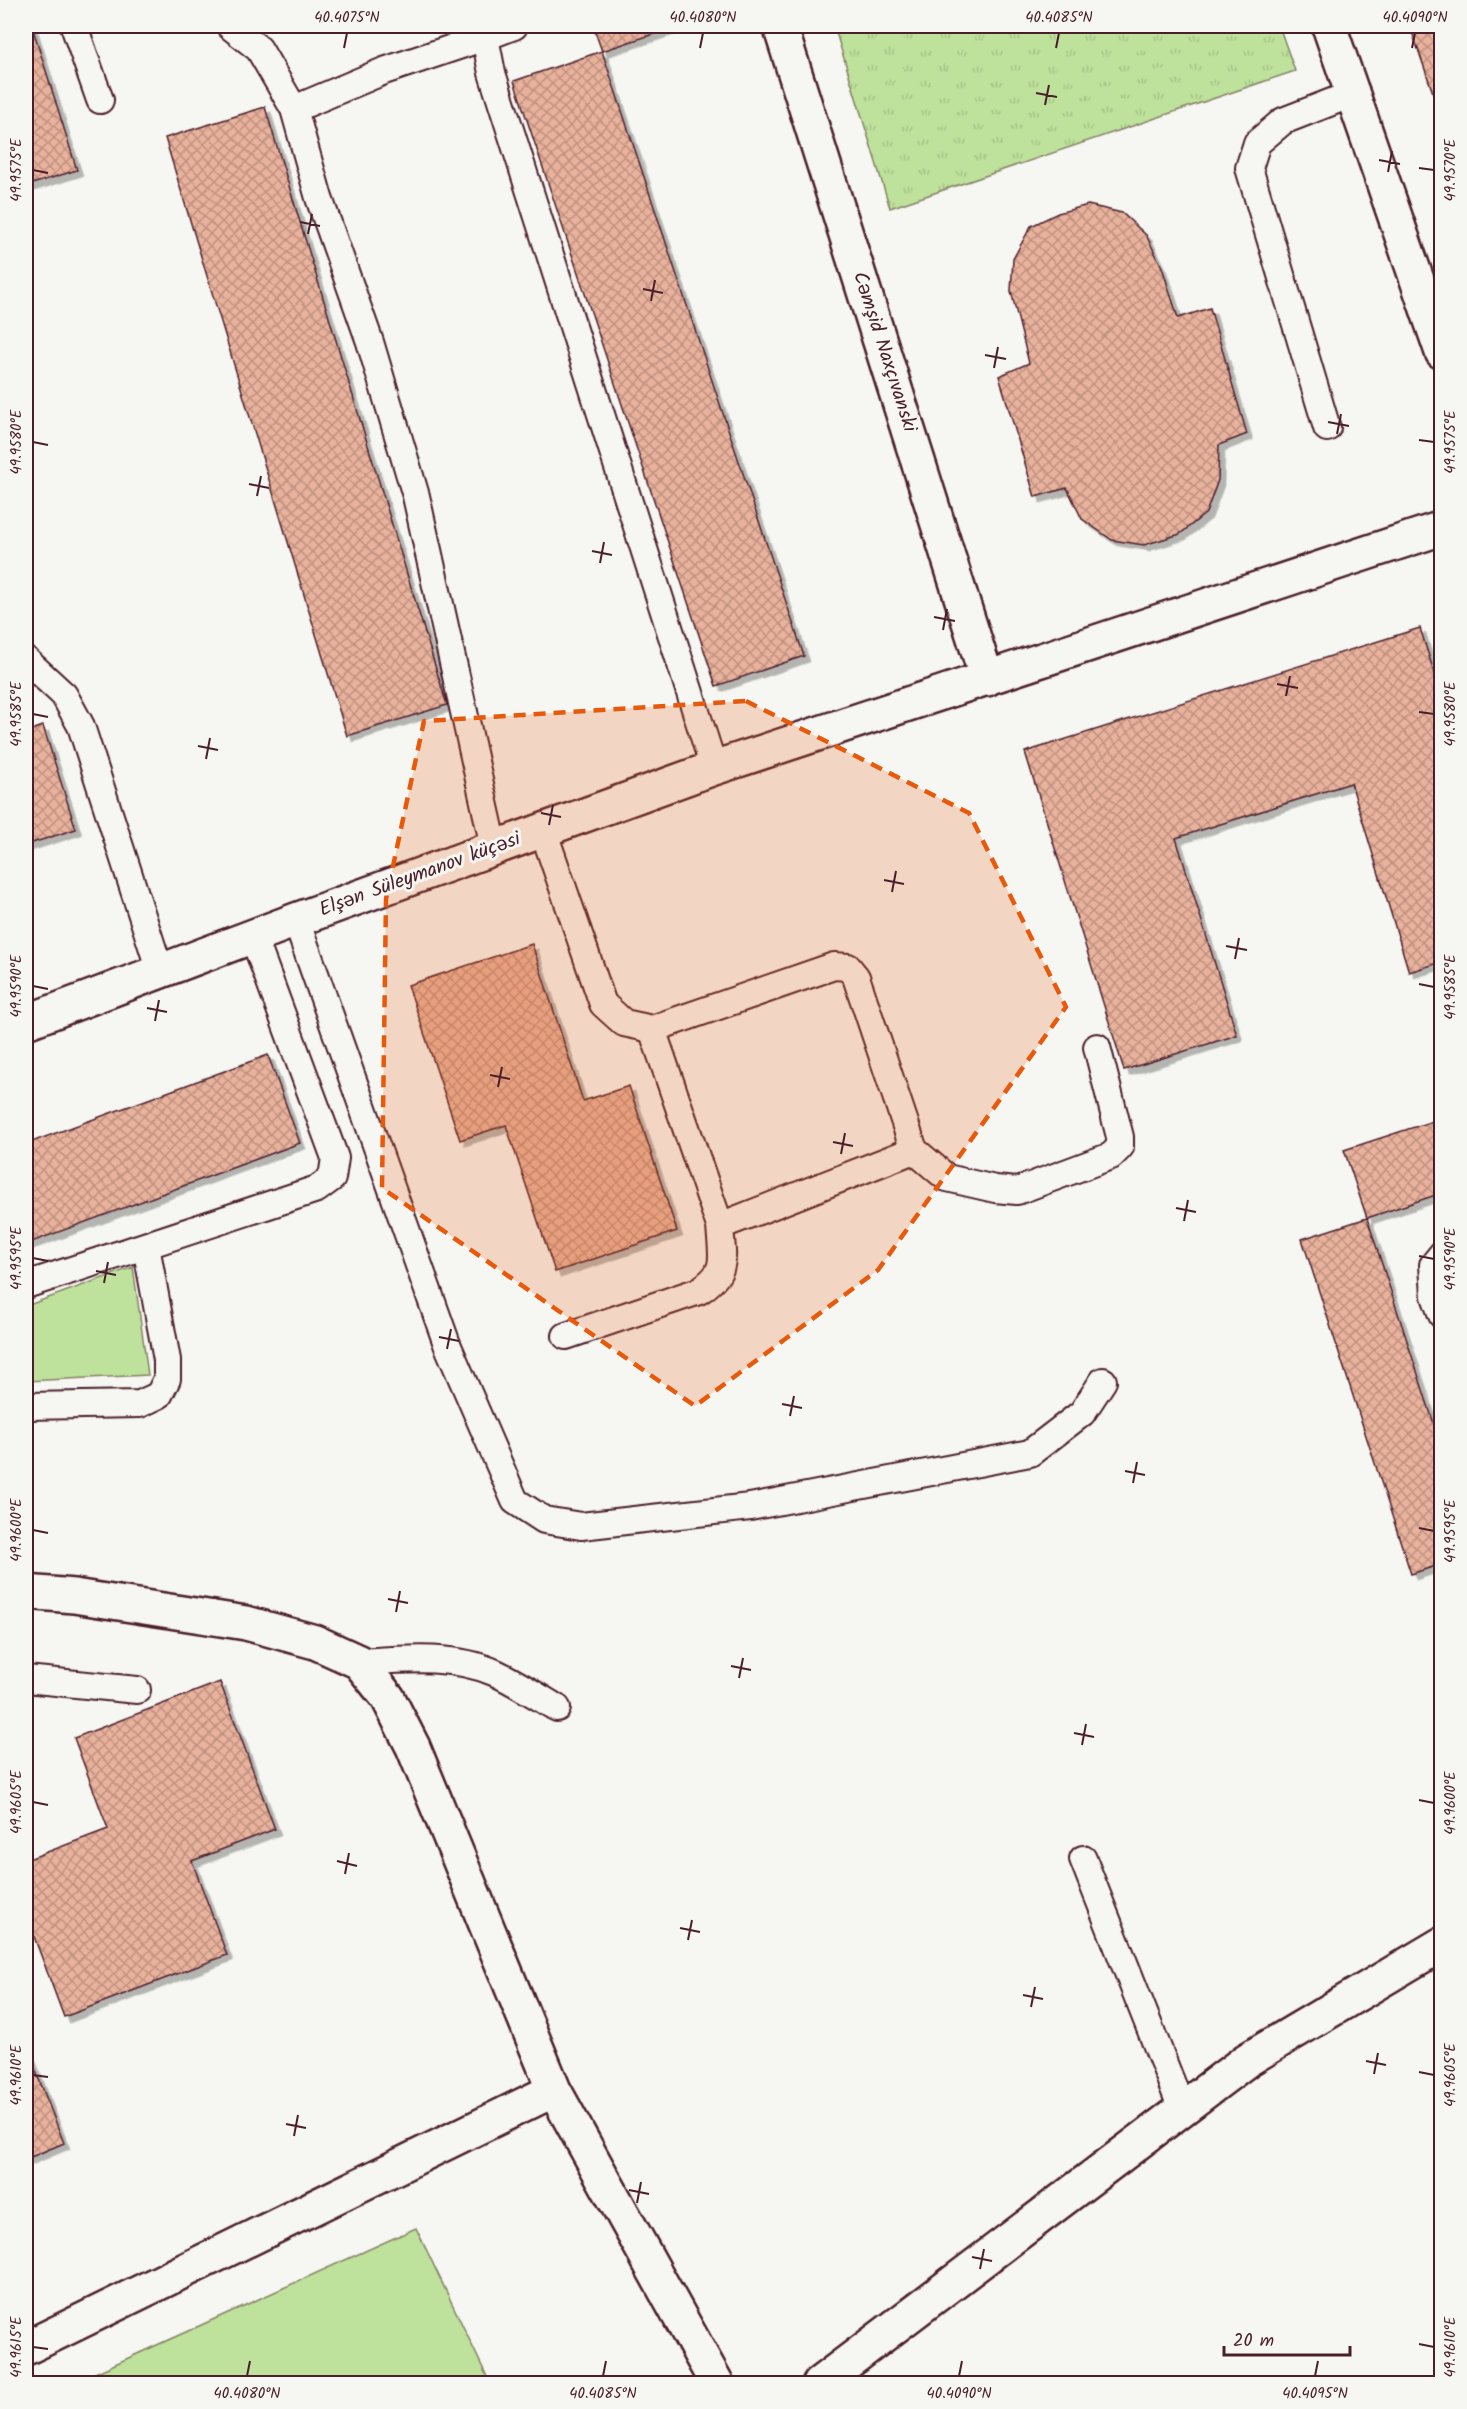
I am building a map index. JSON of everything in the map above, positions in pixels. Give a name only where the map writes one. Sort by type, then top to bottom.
[{"type":"street","name":"Cəmşid Naxçıvanski","points":[[780,26],[987,679]]},
{"type":"street","points":[[1329,26],[1442,352]]},
{"type":"street","name":"Elşən Süleymanov küçəsi","points":[[26,1022],[296,920],[714,768],[1442,528]]},
{"type":"street","points":[[26,1592],[74,1596],[246,1623],[315,1642],[359,1662],[388,1698],[413,1747],[554,2090],[717,2384]]},
{"type":"street","points":[[819,2384],[1247,2060],[1442,1944]]},
{"type":"street","points":[[26,2348],[554,2090]]},
{"type":"lane","points":[[74,26],[100,100]]},
{"type":"lane","points":[[230,26],[259,49],[294,109],[319,198],[370,342],[416,496],[494,847]]},
{"type":"lane","points":[[294,109],[483,31],[514,26]]},
{"type":"lane","points":[[483,31],[492,73],[714,768]]},
{"type":"lane","points":[[1327,428],[1249,168],[1257,143],[1283,121],[1352,94]]},
{"type":"lane","points":[[26,660],[64,695],[81,726],[160,971]]},
{"type":"lane","points":[[543,830],[603,1004],[624,1023],[652,1029],[834,966],[848,967],[856,976],[914,1150],[947,1178],[995,1189],[1017,1191],[1111,1156],[1120,1148],[1120,1137],[1097,1047]]},
{"type":"lane","points":[[296,920],[447,1344],[515,1501],[544,1520],[581,1526],[750,1507],[1030,1453],[1082,1413],[1103,1381]]},
{"type":"lane","points":[[26,1285],[317,1189],[332,1178],[335,1158],[253,936]]},
{"type":"lane","points":[[566,1336],[699,1291],[714,1281],[723,1267],[720,1226],[652,1029]]},
{"type":"lane","points":[[720,1226],[914,1150]]},
{"type":"lane","points":[[26,1406],[140,1404],[159,1395],[167,1378],[167,1360],[146,1246]]},
{"type":"lane","points":[[1442,1254],[1433,1265],[1435,1296],[1442,1315]]},
{"type":"lane","points":[[359,1662],[412,1658],[461,1663],[495,1672],[557,1708]]},
{"type":"lane","points":[[26,1679],[137,1690]]},
{"type":"lane","points":[[1083,1859],[1182,2109]]},
{"type":"highlighted area","points":[[746,701],[969,813],[1066,1007],[878,1270],[695,1406],[382,1188],[386,899],[424,721]]},
{"type":"green space","points":[[834,26],[1279,26],[1295,71],[890,208]]},
{"type":"green space","points":[[133,1267],[148,1375],[26,1381],[26,1306]]},
{"type":"green space","points":[[416,2228],[490,2383],[73,2383]]},
{"type":"building","points":[[26,26],[32,26],[77,170],[26,186]]},
{"type":"building","points":[[593,26],[678,26],[602,51]]},
{"type":"building","points":[[1410,26],[1442,26],[1442,119]]},
{"type":"building","points":[[602,51],[804,656],[716,686],[514,81]]},
{"type":"building","points":[[265,107],[447,705],[347,736],[165,138]]},
{"type":"building","points":[[1088,205],[1122,213],[1146,235],[1162,267],[1178,318],[1210,308],[1247,434],[1219,445],[1218,480],[1206,513],[1180,534],[1144,545],[1112,540],[1082,519],[1067,488],[1035,497],[999,376],[1029,363],[1011,291],[1013,259],[1031,226],[1058,213]]},
{"type":"building","points":[[1420,628],[1442,697],[1442,962],[1409,972],[1351,783],[1176,838],[1237,1035],[1124,1070],[1025,752]]},
{"type":"building","points":[[43,726],[76,829],[26,845],[26,732]]},
{"type":"building","points":[[532,944],[583,1101],[629,1086],[677,1231],[555,1272],[506,1125],[460,1140],[408,985]]},
{"type":"building","points":[[268,1055],[300,1143],[26,1244],[26,1144]]},
{"type":"building","points":[[1442,1118],[1442,1193],[1367,1218],[1344,1150]]},
{"type":"building","points":[[1367,1218],[1442,1448],[1442,1564],[1411,1574],[1302,1239]]},
{"type":"building","points":[[220,1682],[275,1829],[192,1861],[227,1955],[64,2017],[26,1915],[26,1860],[108,1829],[74,1738]]},
{"type":"building","points":[[26,2046],[64,2143],[26,2159]]}]
